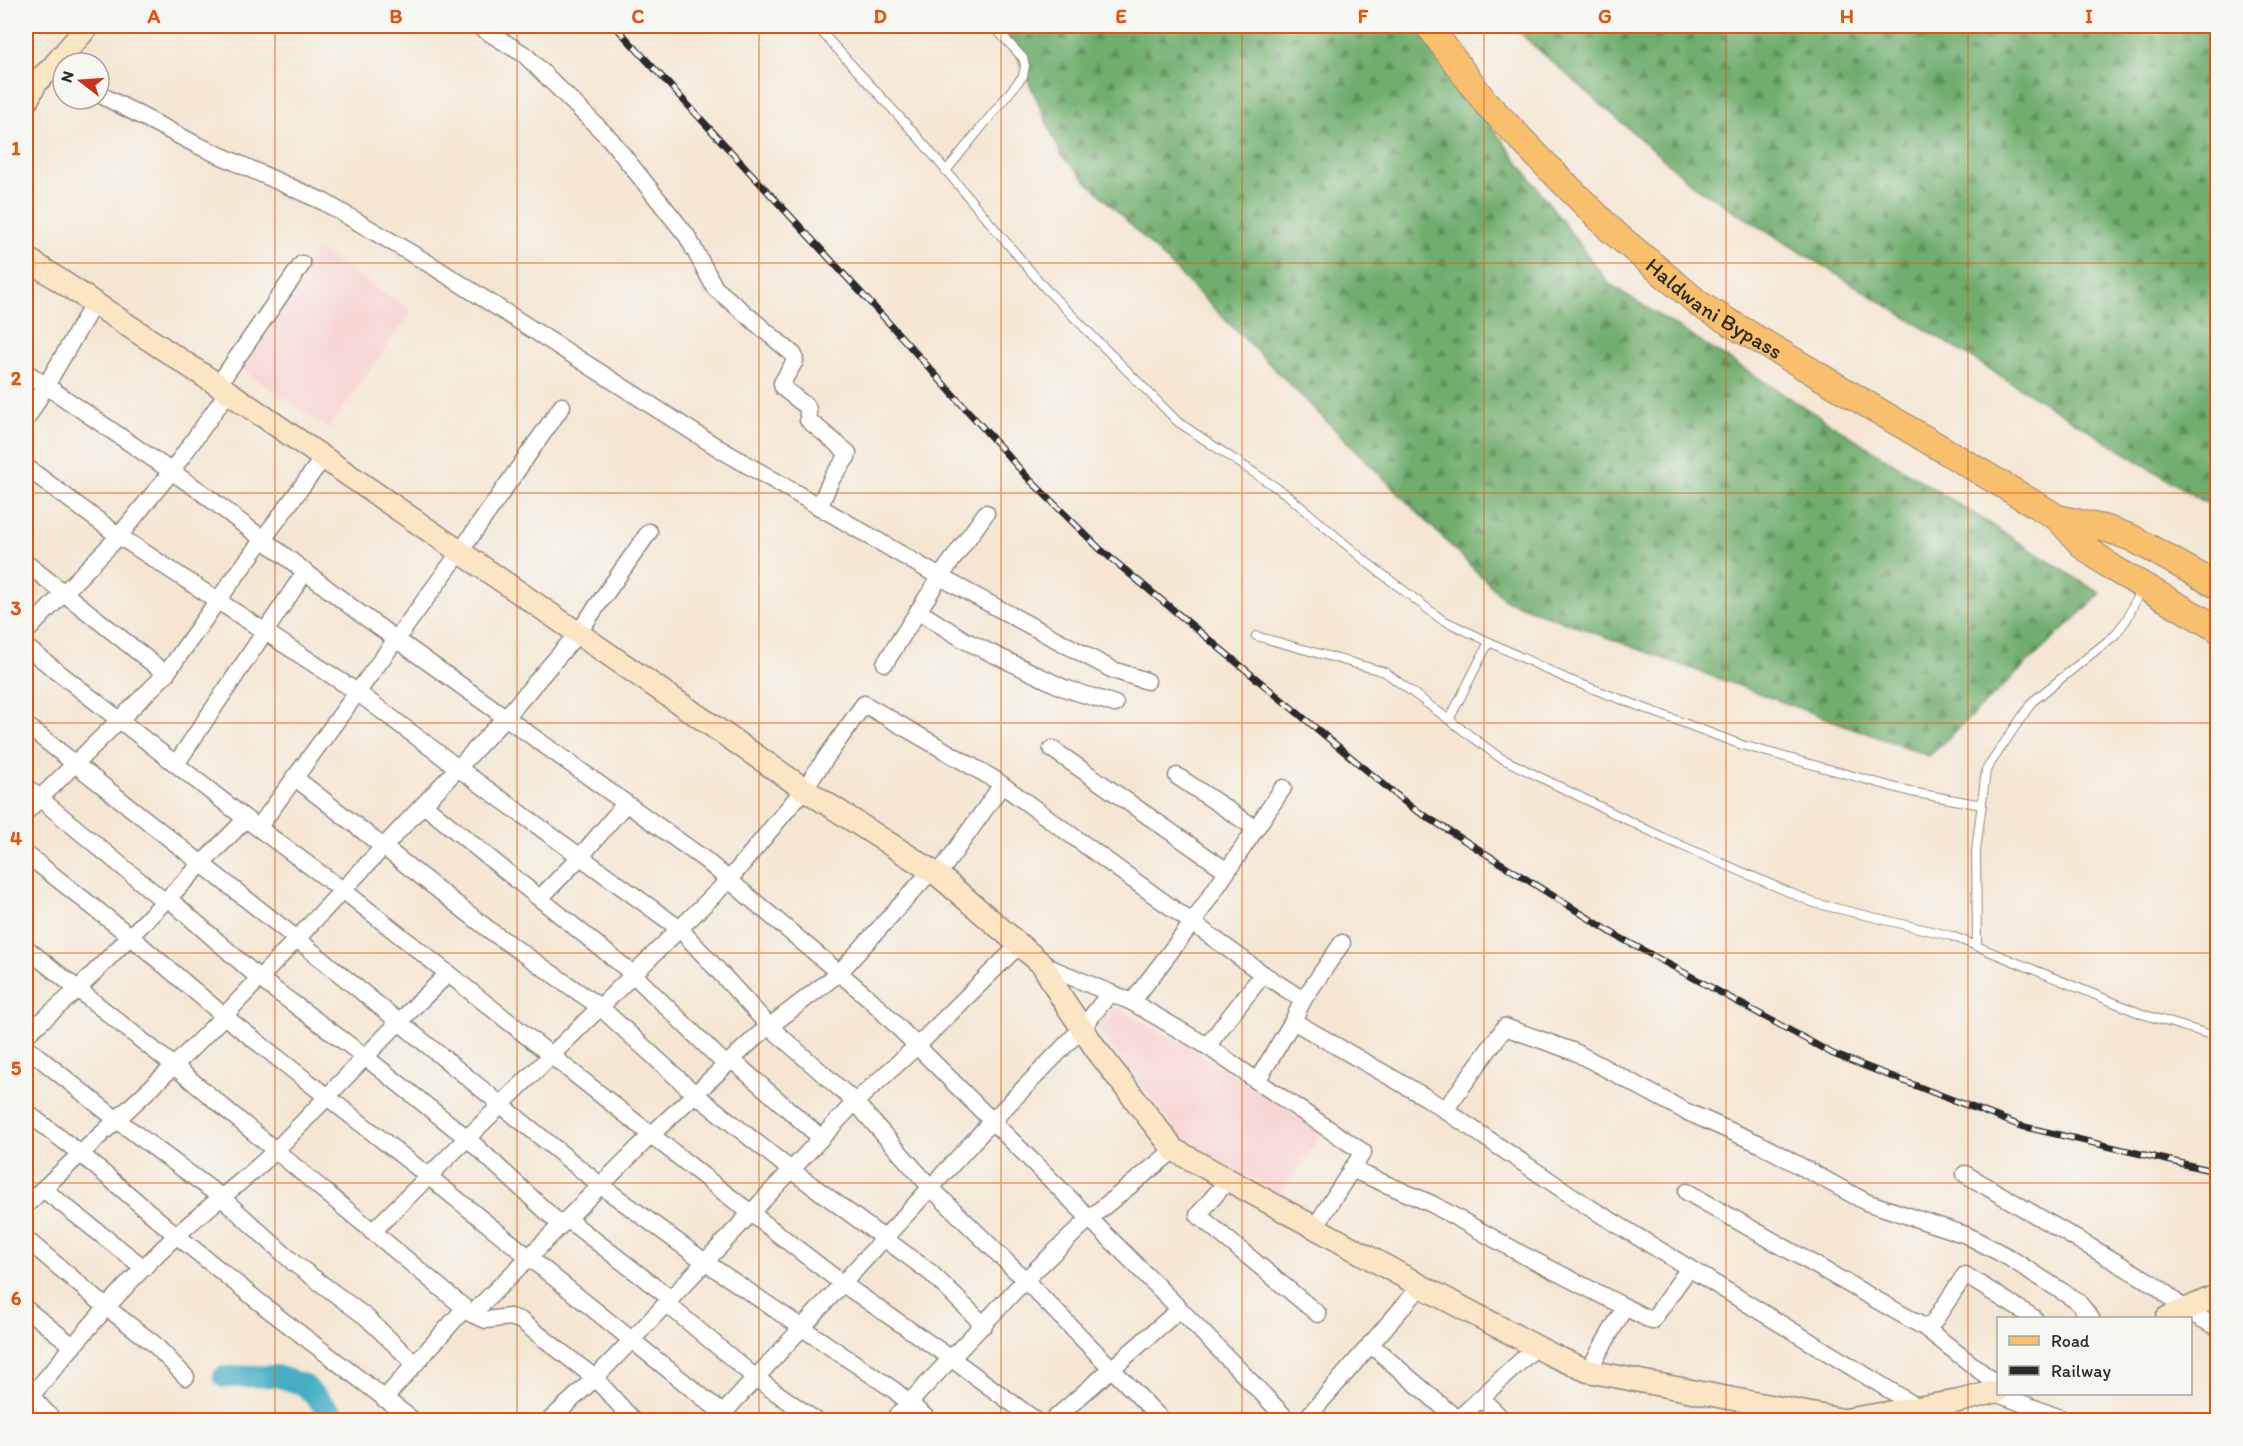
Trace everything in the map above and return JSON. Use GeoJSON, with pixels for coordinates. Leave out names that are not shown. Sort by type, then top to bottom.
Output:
{"type":"FeatureCollection","features":[{"type":"Feature","properties":{"kind":"main road","name":"Haldwani Bypass"},"geometry":{"type":"LineString","coordinates":[[1429,26],[1485,102],[1542,161],[1612,231],[1702,306],[2058,518],[2084,546],[2114,569],[2217,629]]}},
{"type":"Feature","properties":{"kind":"main road","name":"Haldwani Bypass"},"geometry":{"type":"LineString","coordinates":[[2058,518],[2107,529],[2132,538],[2217,586]]}},
{"type":"Feature","properties":{"kind":"street"},"geometry":{"type":"LineString","coordinates":[[26,102],[44,75],[88,26]]}},
{"type":"Feature","properties":{"kind":"street"},"geometry":{"type":"LineString","coordinates":[[478,26],[525,55],[610,139],[687,236],[715,288],[794,355],[795,362],[782,383],[783,388],[806,405],[808,420],[848,453],[830,482],[819,507]]}},
{"type":"Feature","properties":{"kind":"street"},"geometry":{"type":"LineString","coordinates":[[111,100],[197,145],[324,202],[431,265],[720,449],[819,507],[940,577],[1113,670],[1147,681]]}},
{"type":"Feature","properties":{"kind":"street"},"geometry":{"type":"LineString","coordinates":[[26,258],[223,389],[804,789],[935,873],[1043,965],[1096,1049],[1174,1150],[1420,1286],[1536,1347],[1588,1371],[1813,1418],[1844,1420],[1912,1413],[1997,1389]]}},
{"type":"Feature","properties":{"kind":"street"},"geometry":{"type":"LineString","coordinates":[[26,632],[119,536],[171,472],[302,264]]}},
{"type":"Feature","properties":{"kind":"street"},"geometry":{"type":"LineString","coordinates":[[26,420],[94,303]]}},
{"type":"Feature","properties":{"kind":"street"},"geometry":{"type":"LineString","coordinates":[[26,372],[171,472],[396,640],[704,859],[870,999],[1090,1218],[1288,1420]]}},
{"type":"Feature","properties":{"kind":"street"},"geometry":{"type":"LineString","coordinates":[[26,1035],[78,989],[201,864],[252,823],[294,777],[460,552],[562,406]]}},
{"type":"Feature","properties":{"kind":"street"},"geometry":{"type":"LineString","coordinates":[[26,812],[166,674],[323,458]]}},
{"type":"Feature","properties":{"kind":"street"},"geometry":{"type":"LineString","coordinates":[[26,467],[119,536],[357,692],[680,929],[770,1027],[855,1102],[931,1188],[1162,1420]]}},
{"type":"Feature","properties":{"kind":"street"},"geometry":{"type":"LineString","coordinates":[[885,663],[940,577],[986,513]]}},
{"type":"Feature","properties":{"kind":"street"},"geometry":{"type":"LineString","coordinates":[[26,1205],[224,1017],[506,717],[578,633],[649,532]]}},
{"type":"Feature","properties":{"kind":"street"},"geometry":{"type":"LineString","coordinates":[[26,562],[166,674]]}},
{"type":"Feature","properties":{"kind":"street"},"geometry":{"type":"LineString","coordinates":[[176,764],[305,572]]}},
{"type":"Feature","properties":{"kind":"street"},"geometry":{"type":"LineString","coordinates":[[918,611],[966,641],[1064,688],[1114,704]]}},
{"type":"Feature","properties":{"kind":"street"},"geometry":{"type":"LineString","coordinates":[[26,647],[252,823],[344,891],[843,1284],[952,1359],[1035,1420]]}},
{"type":"Feature","properties":{"kind":"street"},"geometry":{"type":"LineString","coordinates":[[372,1232],[729,880],[804,789],[864,704],[1002,785],[1263,974],[1303,1000]]}},
{"type":"Feature","properties":{"kind":"street"},"geometry":{"type":"LineString","coordinates":[[26,725],[298,939],[600,1185],[705,1262],[894,1390],[929,1420]]}},
{"type":"Feature","properties":{"kind":"street"},"geometry":{"type":"LineString","coordinates":[[1052,749],[1227,871]]}},
{"type":"Feature","properties":{"kind":"street"},"geometry":{"type":"LineString","coordinates":[[1178,776],[1255,828]]}},
{"type":"Feature","properties":{"kind":"street"},"geometry":{"type":"LineString","coordinates":[[294,777],[492,932],[600,1007],[695,1094],[791,1170],[931,1273],[984,1325]]}},
{"type":"Feature","properties":{"kind":"street"},"geometry":{"type":"LineString","coordinates":[[384,1399],[415,1364],[529,1257],[651,1135],[770,1027],[839,973],[935,873],[1002,785]]}},
{"type":"Feature","properties":{"kind":"street"},"geometry":{"type":"LineString","coordinates":[[26,787],[260,979],[364,1056],[467,1138],[564,1222],[669,1301],[757,1379],[815,1420]]}},
{"type":"Feature","properties":{"kind":"street"},"geometry":{"type":"LineString","coordinates":[[1132,1002],[1193,922],[1283,788]]}},
{"type":"Feature","properties":{"kind":"street"},"geometry":{"type":"LineString","coordinates":[[540,898],[581,856],[626,803]]}},
{"type":"Feature","properties":{"kind":"street"},"geometry":{"type":"LineString","coordinates":[[424,805],[633,974],[729,1063],[821,1138]]}},
{"type":"Feature","properties":{"kind":"street"},"geometry":{"type":"LineString","coordinates":[[26,854],[130,936],[224,1017],[529,1257],[724,1418],[992,1121],[1083,1027],[1110,993]]}},
{"type":"Feature","properties":{"kind":"street"},"geometry":{"type":"LineString","coordinates":[[1257,1082],[1303,1000],[1342,943]]}},
{"type":"Feature","properties":{"kind":"street"},"geometry":{"type":"LineString","coordinates":[[550,1420],[631,1341],[855,1102],[917,1046],[1020,944]]}},
{"type":"Feature","properties":{"kind":"street"},"geometry":{"type":"LineString","coordinates":[[26,948],[174,1066],[469,1311],[486,1320],[510,1317],[520,1320],[595,1378],[633,1420]]}},
{"type":"Feature","properties":{"kind":"street"},"geometry":{"type":"LineString","coordinates":[[1043,965],[1132,1002],[1207,1046],[1363,1152],[1315,1227]]}},
{"type":"Feature","properties":{"kind":"street"},"geometry":{"type":"LineString","coordinates":[[36,1404],[73,1346],[106,1307],[176,1235],[274,1151],[364,1056],[448,974]]}},
{"type":"Feature","properties":{"kind":"street"},"geometry":{"type":"LineString","coordinates":[[1207,1046],[1263,974]]}},
{"type":"Feature","properties":{"kind":"street"},"geometry":{"type":"LineString","coordinates":[[1293,1021],[1445,1110],[1587,1206],[1689,1268],[1912,1413]]}},
{"type":"Feature","properties":{"kind":"street"},"geometry":{"type":"LineString","coordinates":[[1445,1110],[1505,1027],[1575,1052],[1685,1111],[1760,1144],[1866,1202],[1966,1235],[2008,1257],[2063,1292],[2078,1302],[2090,1317]]}},
{"type":"Feature","properties":{"kind":"street"},"geometry":{"type":"LineString","coordinates":[[26,1047],[117,1120],[221,1197],[295,1264],[366,1317],[415,1364]]}},
{"type":"Feature","properties":{"kind":"street"},"geometry":{"type":"LineString","coordinates":[[26,1112],[81,1154],[176,1235],[412,1420]]}},
{"type":"Feature","properties":{"kind":"street"},"geometry":{"type":"LineString","coordinates":[[893,1420],[1025,1281],[1090,1218],[1174,1150]]}},
{"type":"Feature","properties":{"kind":"street"},"geometry":{"type":"LineString","coordinates":[[1351,1169],[1432,1204],[1525,1257],[1652,1321],[1689,1268]]}},
{"type":"Feature","properties":{"kind":"street"},"geometry":{"type":"LineString","coordinates":[[1965,1174],[2157,1286],[2175,1314],[2217,1295]]}},
{"type":"Feature","properties":{"kind":"street"},"geometry":{"type":"LineString","coordinates":[[1228,1180],[1198,1215],[1318,1314]]}},
{"type":"Feature","properties":{"kind":"street"},"geometry":{"type":"LineString","coordinates":[[43,1189],[144,1268]]}},
{"type":"Feature","properties":{"kind":"street"},"geometry":{"type":"LineString","coordinates":[[1687,1192],[1928,1330],[1997,1389]]}},
{"type":"Feature","properties":{"kind":"street"},"geometry":{"type":"LineString","coordinates":[[26,1239],[106,1307],[153,1343],[186,1377]]}},
{"type":"Feature","properties":{"kind":"street"},"geometry":{"type":"LineString","coordinates":[[1928,1330],[1965,1275],[2032,1317]]}},
{"type":"Feature","properties":{"kind":"street"},"geometry":{"type":"LineString","coordinates":[[1305,1420],[1420,1286]]}},
{"type":"Feature","properties":{"kind":"street"},"geometry":{"type":"LineString","coordinates":[[1588,1371],[1625,1306]]}},
{"type":"Feature","properties":{"kind":"street"},"geometry":{"type":"LineString","coordinates":[[26,1309],[73,1346]]}},
{"type":"Feature","properties":{"kind":"street"},"geometry":{"type":"LineString","coordinates":[[1053,1420],[1113,1370],[1179,1309]]}},
{"type":"Feature","properties":{"kind":"street"},"geometry":{"type":"LineString","coordinates":[[2192,1320],[2217,1328]]}},
{"type":"Feature","properties":{"kind":"street"},"geometry":{"type":"LineString","coordinates":[[1370,1344],[1458,1420],[1536,1347]]}},
{"type":"Feature","properties":{"kind":"street"},"geometry":{"type":"LineString","coordinates":[[2010,1395],[2065,1420]]}},
{"type":"Feature","properties":{"kind":"street"},"geometry":{"type":"LineString","coordinates":[[1481,1398],[1503,1420]]}},
{"type":"Feature","properties":{"kind":"lane"},"geometry":{"type":"LineString","coordinates":[[829,26],[819,29],[917,136],[1044,287],[1178,422],[1286,494],[1369,564],[1441,619],[1567,679],[1742,745],[1911,792],[1982,805]]}},
{"type":"Feature","properties":{"kind":"lane"},"geometry":{"type":"LineString","coordinates":[[946,171],[1023,76],[1025,66],[1023,58],[993,26]]}},
{"type":"Feature","properties":{"kind":"lane"},"geometry":{"type":"LineString","coordinates":[[1977,946],[1977,850],[1986,770],[2032,702],[2115,636],[2127,619],[2142,585]]}},
{"type":"Feature","properties":{"kind":"lane"},"geometry":{"type":"LineString","coordinates":[[1256,636],[1384,672],[1499,757],[1664,838],[1814,903],[1952,936],[2142,1014],[2217,1037]]}},
{"type":"Feature","properties":{"kind":"lane"},"geometry":{"type":"LineString","coordinates":[[1449,720],[1489,642]]}},
{"type":"Feature","properties":{"kind":"shaded area"},"geometry":{"type":"Polygon","coordinates":[[[316,249],[412,311],[328,429],[238,366],[316,249]]]}},
{"type":"Feature","properties":{"kind":"shaded area"},"geometry":{"type":"Polygon","coordinates":[[[1114,1007],[1185,1045],[1323,1131],[1280,1196],[1183,1140],[1097,1028],[1114,1007]]]}},
{"type":"Feature","properties":{"kind":"green space"},"geometry":{"type":"Polygon","coordinates":[[[1004,26],[1417,26],[1609,284],[2101,594],[1929,756],[1505,600],[1062,156],[1004,26]]]}},
{"type":"Feature","properties":{"kind":"green space"},"geometry":{"type":"Polygon","coordinates":[[[1514,26],[2217,26],[2217,510],[1694,186],[1514,26]]]}},
{"type":"Feature","properties":{"kind":"waterway"},"geometry":{"type":"LineString","coordinates":[[224,1377],[276,1376],[304,1385],[338,1420]]}},
{"type":"Feature","properties":{"kind":"railway"},"geometry":{"type":"LineString","coordinates":[[615,26],[888,322],[1028,478],[1101,550],[1411,807],[1617,936],[1833,1054],[2021,1126],[2218,1172]]}}]}
